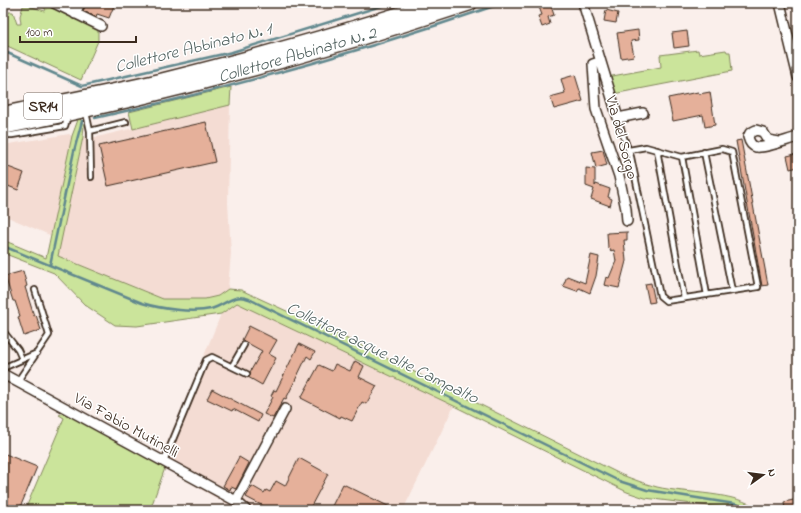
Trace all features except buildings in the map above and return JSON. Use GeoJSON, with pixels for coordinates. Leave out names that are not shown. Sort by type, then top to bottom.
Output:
{"type":"FeatureCollection","features":[{"type":"Feature","properties":{"kind":"main road","name":"SR14"},"geometry":{"type":"LineString","coordinates":[[3,114],[92,96],[243,60],[323,38],[434,3]]}},
{"type":"Feature","properties":{"kind":"main road","name":"SR14"},"geometry":{"type":"LineString","coordinates":[[3,127],[86,110],[254,69],[326,49],[470,3]]}},
{"type":"Feature","properties":{"kind":"street"},"geometry":{"type":"LineString","coordinates":[[54,3],[101,26]]}},
{"type":"Feature","properties":{"kind":"street"},"geometry":{"type":"LineString","coordinates":[[75,14],[80,3]]}},
{"type":"Feature","properties":{"kind":"street","name":"Via del Sorgo"},"geometry":{"type":"LineString","coordinates":[[576,3],[591,53],[598,63]]}},
{"type":"Feature","properties":{"kind":"street","name":"Via del Sorgo"},"geometry":{"type":"LineString","coordinates":[[582,3],[598,63],[618,118],[643,113]]}},
{"type":"Feature","properties":{"kind":"street"},"geometry":{"type":"LineString","coordinates":[[780,3],[798,77]]}},
{"type":"Feature","properties":{"kind":"street","name":"Via del Sorgo"},"geometry":{"type":"LineString","coordinates":[[598,63],[593,64],[596,109],[619,176],[627,221]]}},
{"type":"Feature","properties":{"kind":"street"},"geometry":{"type":"LineString","coordinates":[[779,142],[798,137]]}},
{"type":"Feature","properties":{"kind":"street","name":"Via Fabio Mutinelli"},"geometry":{"type":"LineString","coordinates":[[3,374],[236,501],[246,510]]}},
{"type":"Feature","properties":{"kind":"street"},"geometry":{"type":"LineString","coordinates":[[236,501],[285,409]]}},
{"type":"Feature","properties":{"kind":"lane"},"geometry":{"type":"LineString","coordinates":[[86,110],[90,131],[91,177]]}},
{"type":"Feature","properties":{"kind":"lane"},"geometry":{"type":"LineString","coordinates":[[3,135],[12,135],[65,126],[68,114]]}},
{"type":"Feature","properties":{"kind":"lane"},"geometry":{"type":"LineString","coordinates":[[618,118],[621,131],[631,157],[660,296],[666,301],[758,287],[732,152],[722,149],[682,157],[646,148],[629,150]]}},
{"type":"Feature","properties":{"kind":"lane"},"geometry":{"type":"LineString","coordinates":[[90,131],[126,122]]}},
{"type":"Feature","properties":{"kind":"lane"},"geometry":{"type":"LineString","coordinates":[[657,150],[684,298]]}},
{"type":"Feature","properties":{"kind":"lane"},"geometry":{"type":"LineString","coordinates":[[704,152],[732,291]]}},
{"type":"Feature","properties":{"kind":"lane"},"geometry":{"type":"LineString","coordinates":[[682,157],[707,295]]}},
{"type":"Feature","properties":{"kind":"lane"},"geometry":{"type":"LineString","coordinates":[[17,382],[49,335],[35,290]]}},
{"type":"Feature","properties":{"kind":"lane"},"geometry":{"type":"LineString","coordinates":[[3,331],[18,350],[22,359]]}},
{"type":"Feature","properties":{"kind":"lane"},"geometry":{"type":"LineString","coordinates":[[232,366],[244,345]]}},
{"type":"Feature","properties":{"kind":"lane"},"geometry":{"type":"LineString","coordinates":[[3,368],[36,353]]}},
{"type":"Feature","properties":{"kind":"lane"},"geometry":{"type":"LineString","coordinates":[[164,461],[204,362],[208,358],[212,357],[247,374]]}},
{"type":"Feature","properties":{"kind":"shaded area"},"geometry":{"type":"Polygon","coordinates":[[[230,105],[228,203],[231,253],[228,289],[218,296],[205,299],[163,299],[57,256],[83,137],[97,137],[230,105]]]}},
{"type":"Feature","properties":{"kind":"shaded area"},"geometry":{"type":"Polygon","coordinates":[[[69,134],[72,136],[52,236],[3,215],[3,145],[69,134]]]}},
{"type":"Feature","properties":{"kind":"shaded area"},"geometry":{"type":"Polygon","coordinates":[[[237,303],[454,406],[403,510],[237,510],[165,468],[170,457],[164,454],[221,314],[237,303]]]}},
{"type":"Feature","properties":{"kind":"green space"},"geometry":{"type":"Polygon","coordinates":[[[34,3],[46,3],[98,29],[98,41],[81,80],[3,44],[3,21],[9,12],[13,12],[17,24],[21,24],[20,16],[23,6],[29,6],[45,11],[46,9],[34,3]]]}},
{"type":"Feature","properties":{"kind":"green space"},"geometry":{"type":"Polygon","coordinates":[[[698,50],[699,54],[726,50],[727,52],[730,52],[732,71],[613,94],[607,77],[661,67],[660,55],[698,50]]]}},
{"type":"Feature","properties":{"kind":"green space"},"geometry":{"type":"Polygon","coordinates":[[[231,87],[230,105],[133,129],[129,112],[231,87]]]}},
{"type":"Feature","properties":{"kind":"green space"},"geometry":{"type":"Polygon","coordinates":[[[79,117],[84,125],[83,137],[58,256],[163,299],[205,299],[218,296],[228,289],[241,290],[354,342],[622,475],[657,487],[737,499],[759,510],[741,510],[645,498],[627,492],[454,406],[237,303],[221,314],[137,326],[115,325],[85,305],[54,273],[3,253],[3,240],[46,258],[72,136],[79,117]]]}},
{"type":"Feature","properties":{"kind":"green space"},"geometry":{"type":"Polygon","coordinates":[[[65,412],[165,468],[150,510],[25,510],[64,418],[59,415],[65,412]]]}},
{"type":"Feature","properties":{"kind":"waterway","name":"Collettore Abbinato N. 1"},"geometry":{"type":"LineString","coordinates":[[3,51],[82,86],[232,52],[391,3]]}},
{"type":"Feature","properties":{"kind":"waterway","name":"Collettore Abbinato N. 2"},"geometry":{"type":"LineString","coordinates":[[95,118],[250,81],[352,52],[503,3]]}},
{"type":"Feature","properties":{"kind":"waterway","name":"Collettore Abbinato N. 2"},"geometry":{"type":"LineString","coordinates":[[50,265],[74,151],[82,121]]}},
{"type":"Feature","properties":{"kind":"waterway","name":"Collettore acque alte Campalto"},"geometry":{"type":"LineString","coordinates":[[3,246],[142,303],[158,307],[195,311],[211,309],[238,297],[249,299],[619,481],[647,490],[735,504],[751,510]]}}]}
